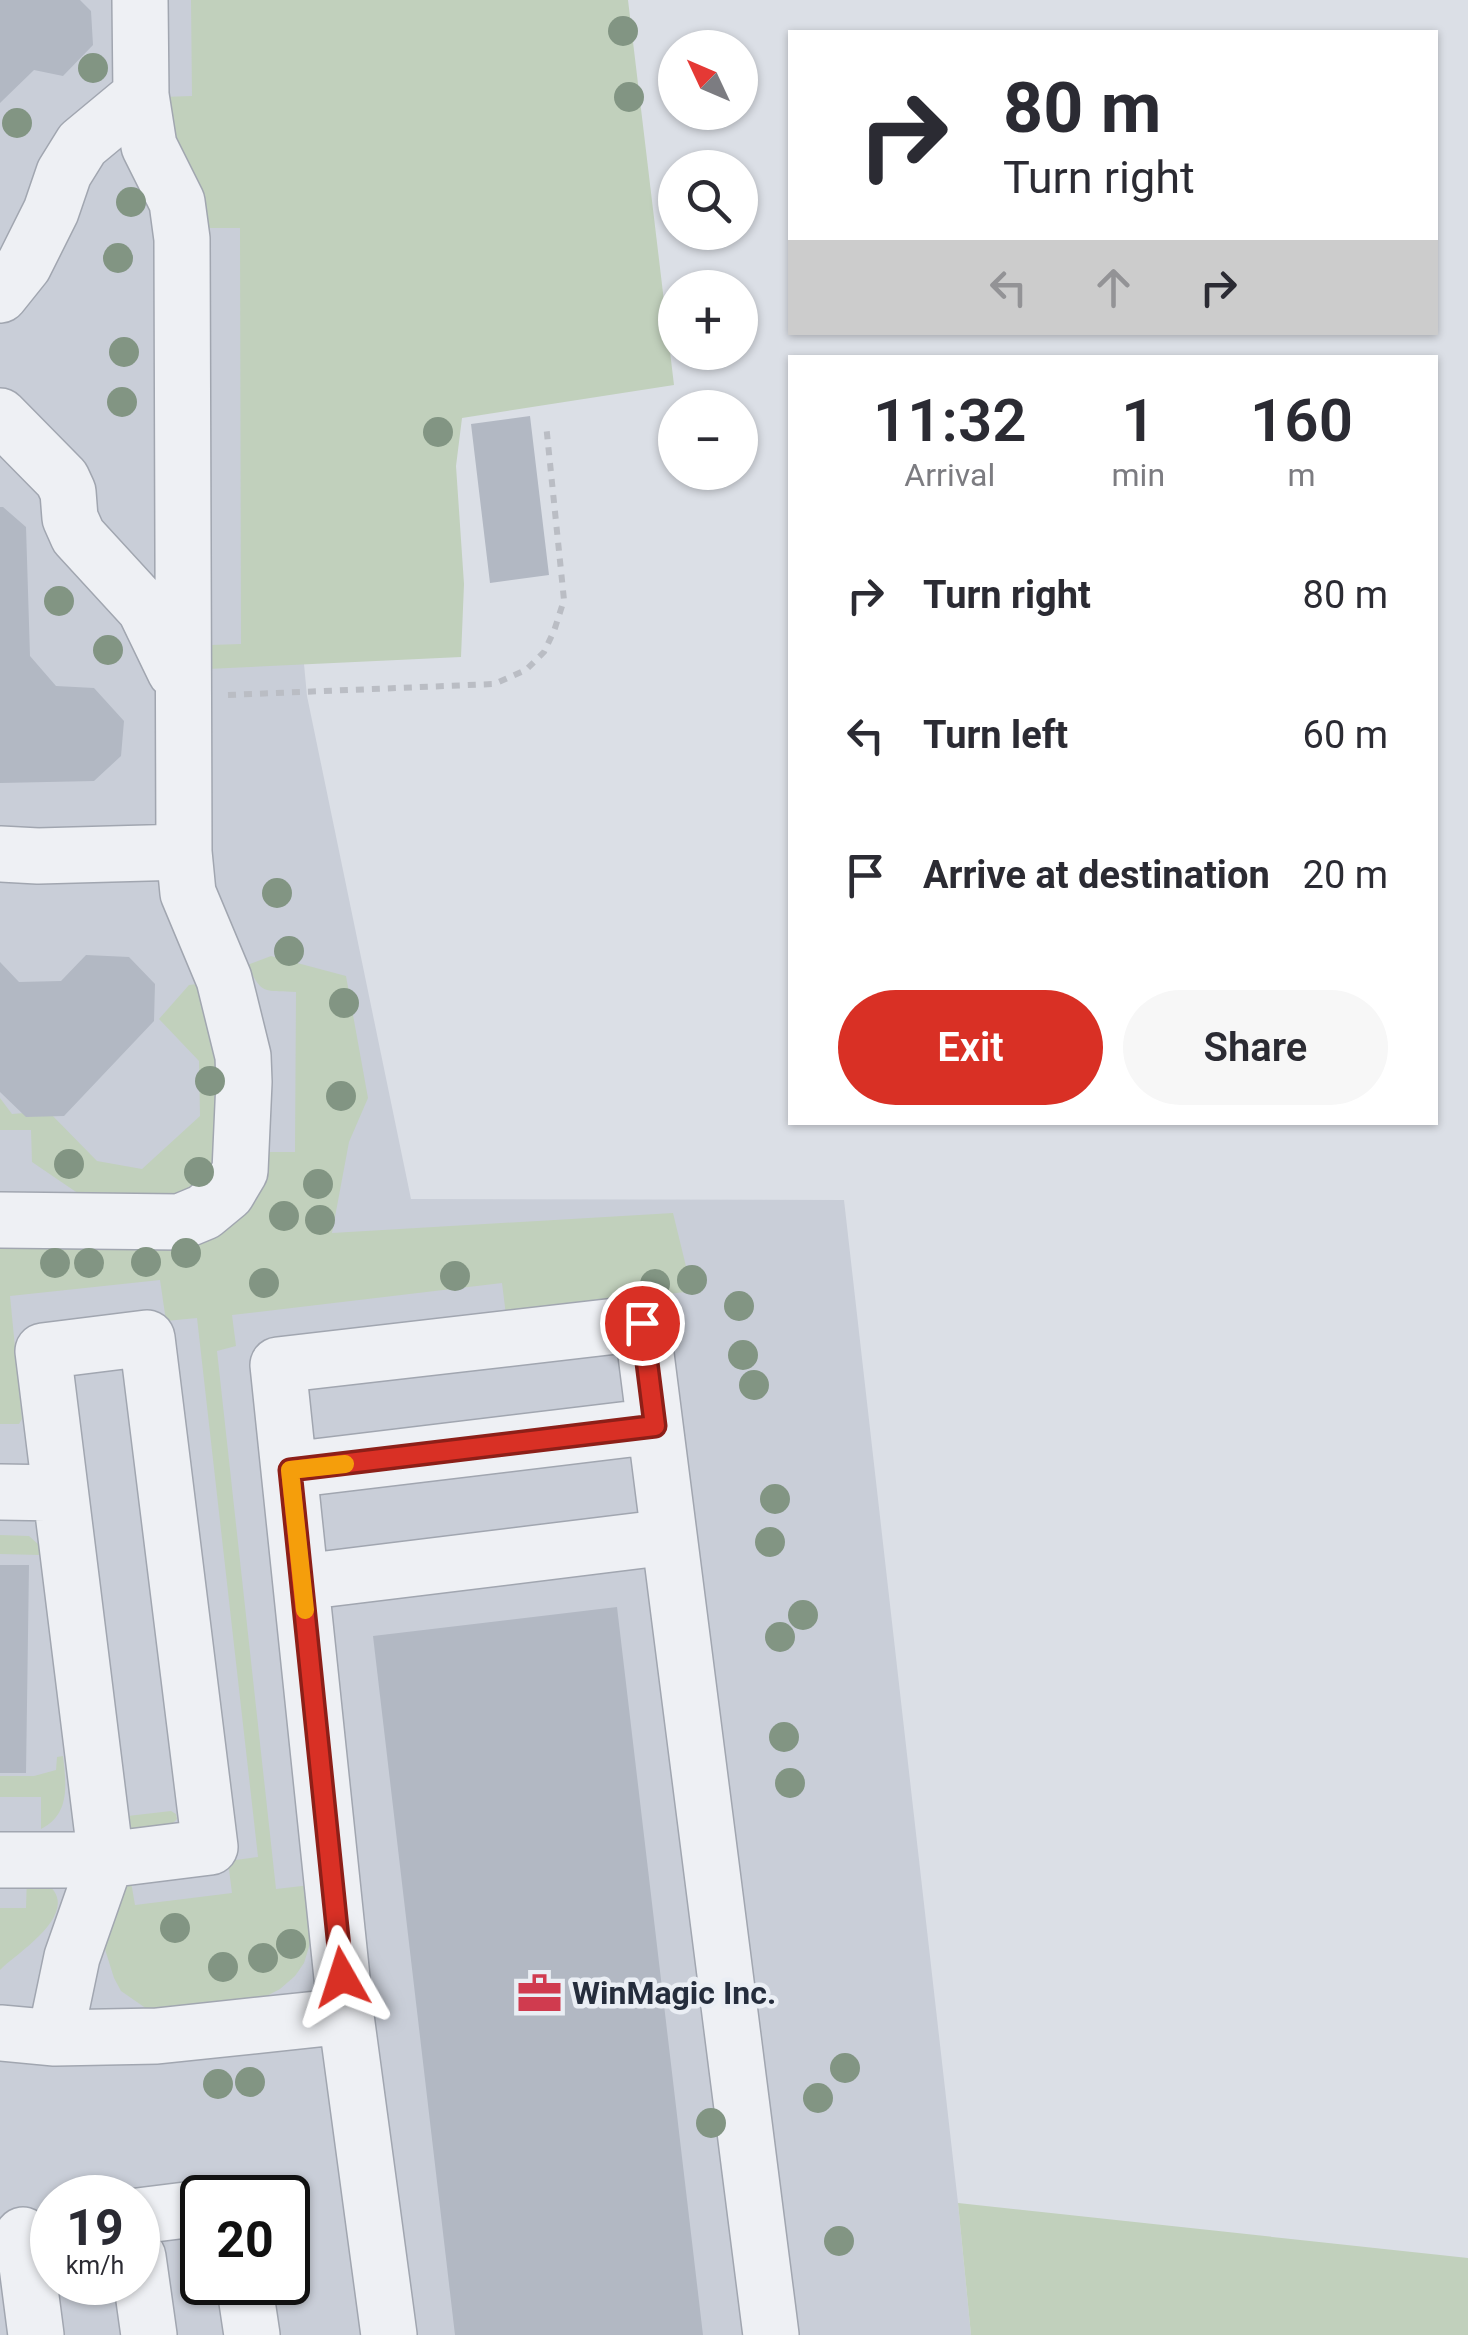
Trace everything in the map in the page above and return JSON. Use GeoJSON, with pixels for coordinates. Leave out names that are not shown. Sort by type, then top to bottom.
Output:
{"type":"FeatureCollection","features":[{"type":"Feature","properties":{"kind":"street"},"geometry":{"type":"LineString","coordinates":[[0,1220],[180,1222],[204,1212],[228,1193],[240,1171],[243,1056],[224,979],[188,892],[184,852],[182,239],[177,202],[149,146],[141,95],[140,0]]}},
{"type":"Feature","properties":{"kind":"street"},"geometry":{"type":"LineString","coordinates":[[0,294],[24,265],[52,211],[64,173],[82,144],[141,95]]}},
{"type":"Feature","properties":{"kind":"street"},"geometry":{"type":"LineString","coordinates":[[0,416],[62,479],[78,536],[146,610],[182,690]]}},
{"type":"Feature","properties":{"kind":"street"},"geometry":{"type":"LineString","coordinates":[[0,854],[184,852]]}},
{"type":"Feature","properties":{"kind":"street"},"geometry":{"type":"LineString","coordinates":[[389,2335],[346,2016],[278,1365],[642,1323],[772,2335]]}},
{"type":"Feature","properties":{"kind":"street"},"geometry":{"type":"LineString","coordinates":[[0,1860],[106,1860],[210,1847],[147,1338],[43,1351],[106,1860],[72,1957],[55,2038]]}},
{"type":"Feature","properties":{"kind":"street"},"geometry":{"type":"LineString","coordinates":[[290,1470],[655,1426]]}},
{"type":"Feature","properties":{"kind":"street"},"geometry":{"type":"LineString","coordinates":[[0,1492],[60,1493]]}},
{"type":"Feature","properties":{"kind":"street"},"geometry":{"type":"LineString","coordinates":[[302,1582],[668,1537]]}},
{"type":"Feature","properties":{"kind":"street"},"geometry":{"type":"LineString","coordinates":[[0,2033],[55,2038],[158,2036],[346,2016]]}},
{"type":"Feature","properties":{"kind":"street"},"geometry":{"type":"LineString","coordinates":[[25,2235],[36,2335]]}},
{"type":"Feature","properties":{"kind":"street"},"geometry":{"type":"LineString","coordinates":[[145,2305],[150,2335]]}},
{"type":"Feature","properties":{"kind":"street"},"geometry":{"type":"LineString","coordinates":[[247,2305],[252,2335]]}},
{"type":"Feature","properties":{"kind":"path"},"geometry":{"type":"LineString","coordinates":[[182,690],[494,684],[526,670],[544,652],[564,600],[546,424]]}},
{"type":"Feature","properties":{"kind":"shaded area"},"geometry":{"type":"Polygon","coordinates":[[[0,0],[242,0],[307,696],[411,1199],[844,1200],[971,2335],[0,2335],[0,0]]]}},
{"type":"Feature","properties":{"kind":"green space"},"geometry":{"type":"Polygon","coordinates":[[[191,0],[628,0],[660,270],[658,370],[672,370],[674,385],[462,418],[456,466],[464,584],[461,657],[207,669],[210,645],[241,644],[240,228],[208,228],[170,134],[162,97],[192,96],[191,0]]]}},
{"type":"Feature","properties":{"kind":"green space"},"geometry":{"type":"Polygon","coordinates":[[[271,956],[346,976],[368,1098],[349,1142],[332,1233],[673,1213],[692,1291],[506,1315],[502,1283],[232,1315],[236,1346],[217,1351],[276,1889],[311,1885],[315,1927],[304,1963],[295,1976],[259,2000],[236,2007],[147,2009],[121,1991],[103,1943],[130,1876],[135,1905],[232,1893],[228,1861],[258,1857],[197,1318],[166,1321],[160,1280],[10,1296],[22,1419],[19,1424],[0,1424],[0,1242],[194,1242],[266,1152],[295,1152],[296,992],[261,987],[247,965],[271,956]]]}},
{"type":"Feature","properties":{"kind":"green space"},"geometry":{"type":"Polygon","coordinates":[[[197,984],[218,1069],[214,1173],[186,1197],[82,1196],[32,1162],[31,1130],[0,1130],[0,1098],[12,1114],[48,1111],[97,1161],[142,1169],[200,1116],[199,1061],[159,1019],[189,985],[197,984]]]}},
{"type":"Feature","properties":{"kind":"green space"},"geometry":{"type":"Polygon","coordinates":[[[0,1535],[29,1536],[39,1545],[40,1555],[0,1554],[0,1535]]]}},
{"type":"Feature","properties":{"kind":"green space"},"geometry":{"type":"Polygon","coordinates":[[[63,1756],[62,1806],[51,1823],[41,1829],[41,1797],[0,1797],[0,1776],[34,1776],[56,1770],[57,1757],[63,1756]]]}},
{"type":"Feature","properties":{"kind":"green space"},"geometry":{"type":"Polygon","coordinates":[[[171,1811],[177,1819],[172,1824],[121,1831],[119,1817],[171,1811]]]}},
{"type":"Feature","properties":{"kind":"green space"},"geometry":{"type":"Polygon","coordinates":[[[27,1876],[54,1891],[56,1913],[40,1935],[0,1970],[0,1908],[26,1908],[27,1876]]]}},
{"type":"Feature","properties":{"kind":"green space"},"geometry":{"type":"Polygon","coordinates":[[[958,2203],[1468,2258],[1468,2335],[971,2335],[958,2203]]]}},
{"type":"Feature","properties":{"kind":"building"},"geometry":{"type":"Polygon","coordinates":[[[0,0],[80,0],[91,11],[93,45],[63,76],[34,70],[0,103],[0,0]]]}},
{"type":"Feature","properties":{"kind":"building"},"geometry":{"type":"Polygon","coordinates":[[[530,416],[549,575],[490,583],[471,424],[530,416]]]}},
{"type":"Feature","properties":{"kind":"building"},"geometry":{"type":"Polygon","coordinates":[[[0,507],[26,527],[30,656],[56,686],[94,688],[124,721],[121,756],[94,781],[0,783],[0,507]]]}},
{"type":"Feature","properties":{"kind":"building"},"geometry":{"type":"Polygon","coordinates":[[[86,955],[129,957],[155,984],[154,1021],[64,1116],[26,1117],[0,1092],[0,962],[19,982],[61,981],[86,955]]]}},
{"type":"Feature","properties":{"kind":"building"},"geometry":{"type":"Polygon","coordinates":[[[0,1565],[29,1565],[26,1773],[0,1773],[0,1565]]]}},
{"type":"Feature","properties":{"kind":"building"},"geometry":{"type":"Polygon","coordinates":[[[617,1607],[703,2335],[455,2335],[373,1636],[617,1607]]]}},
{"type":"Feature","properties":{"kind":"slow traffic"},"geometry":{"type":"LineString","coordinates":[[305,1610],[290,1470],[345,1464]]}},
{"type":"Feature","properties":{"kind":"place","name":"WinMagic Inc."},"geometry":{"type":"Point","coordinates":[539,1993]}},
{"type":"Feature","properties":{"kind":"route"},"geometry":{"type":"LineString","coordinates":[[342,1977],[290,1470],[655,1426],[642,1323]]}}]}
